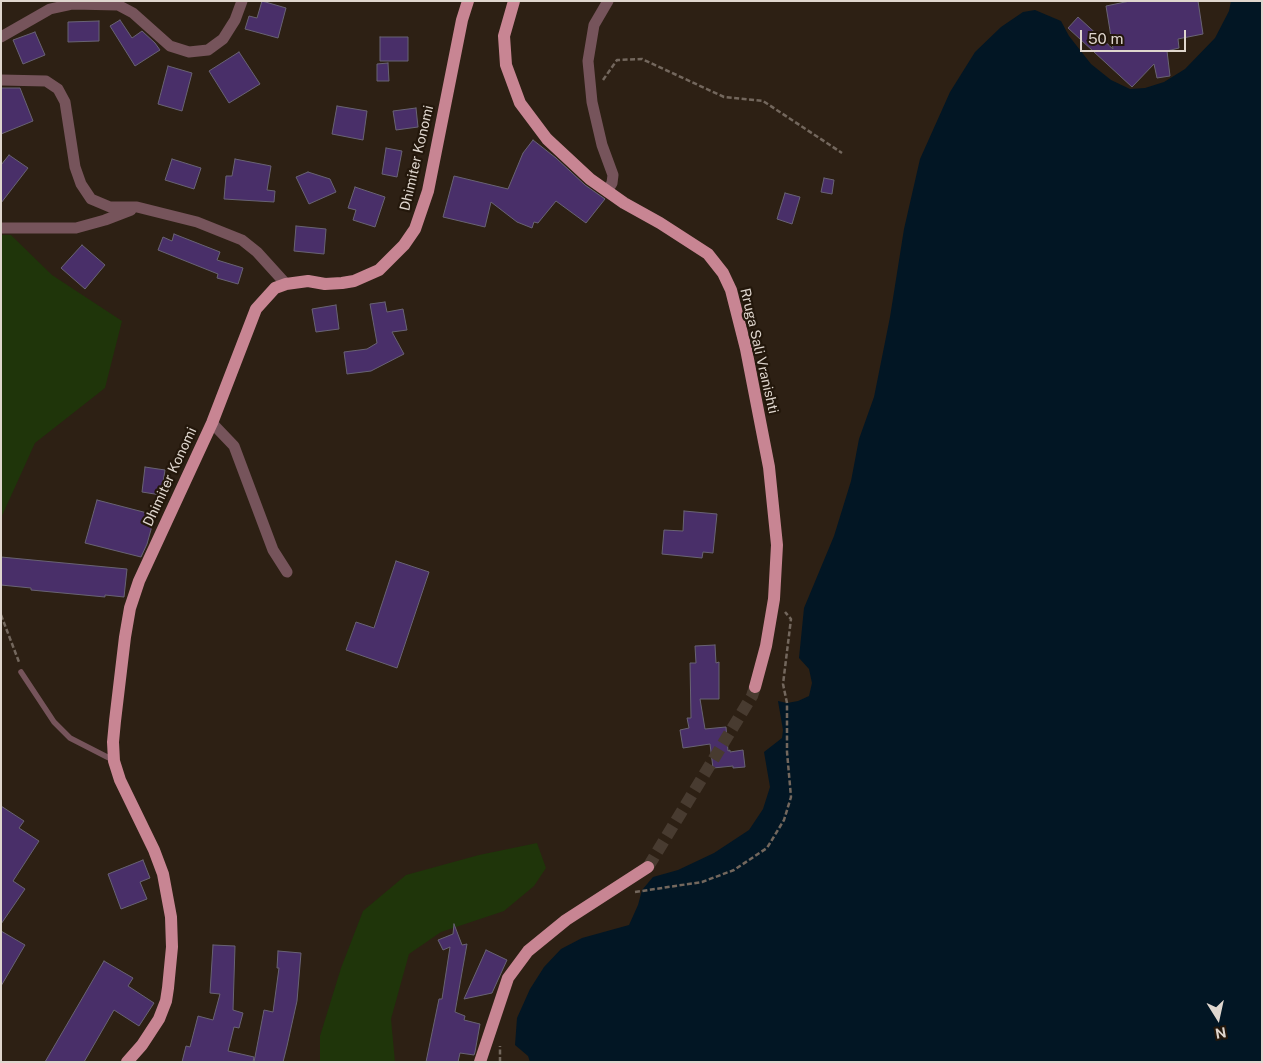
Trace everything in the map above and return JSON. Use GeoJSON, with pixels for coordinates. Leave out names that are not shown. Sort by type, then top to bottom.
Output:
{"type":"FeatureCollection","features":[{"type":"Feature","properties":{"kind":"main road","name":"Dhimiter Konomi"},"geometry":{"type":"LineString","coordinates":[[127,1062],[142,1046],[159,1019],[166,1001],[171,970],[171,917],[163,874],[154,850],[120,780],[114,761],[114,728],[130,608],[139,581],[212,423],[256,309],[275,288],[286,284],[308,281],[325,284],[342,283],[354,281],[379,270],[392,259],[415,229],[428,191],[462,20],[468,1]]}},
{"type":"Feature","properties":{"kind":"main road","name":"Rruga Sali Vranishti"},"geometry":{"type":"LineString","coordinates":[[514,1],[504,36],[506,65],[520,103],[547,139],[590,179],[708,254],[723,273],[731,290],[746,349],[769,467],[777,544],[774,599],[766,646],[756,687]]}},
{"type":"Feature","properties":{"kind":"main road"},"geometry":{"type":"LineString","coordinates":[[480,1062],[508,978],[528,951],[566,920],[648,867]]}},
{"type":"Feature","properties":{"kind":"street"},"geometry":{"type":"LineString","coordinates":[[1,37],[50,9],[73,4],[118,5],[133,13],[170,46],[189,52],[208,50],[223,39],[235,20],[242,1]]}},
{"type":"Feature","properties":{"kind":"street"},"geometry":{"type":"LineString","coordinates":[[607,191],[612,183],[613,175],[602,145],[592,102],[588,61],[594,25],[608,1]]}},
{"type":"Feature","properties":{"kind":"street"},"geometry":{"type":"LineString","coordinates":[[1,80],[46,82],[58,89],[65,102],[76,168],[81,184],[91,199],[110,207],[137,207],[196,222],[242,240],[257,252],[286,284]]}},
{"type":"Feature","properties":{"kind":"street"},"geometry":{"type":"LineString","coordinates":[[1,228],[76,228],[105,220],[137,207]]}},
{"type":"Feature","properties":{"kind":"street"},"geometry":{"type":"LineString","coordinates":[[212,423],[234,446],[273,550],[287,572]]}},
{"type":"Feature","properties":{"kind":"lane"},"geometry":{"type":"LineString","coordinates":[[21,672],[54,722],[70,738],[114,761]]}},
{"type":"Feature","properties":{"kind":"path"},"geometry":{"type":"LineString","coordinates":[[603,81],[617,60],[642,59],[724,97],[763,101],[842,153]]}},
{"type":"Feature","properties":{"kind":"path"},"geometry":{"type":"LineString","coordinates":[[634,892],[702,882],[734,870],[767,848],[784,820],[792,797],[787,752],[784,684],[791,619],[774,599]]}},
{"type":"Feature","properties":{"kind":"path"},"geometry":{"type":"LineString","coordinates":[[1,615],[27,682]]}},
{"type":"Feature","properties":{"kind":"path"},"geometry":{"type":"LineString","coordinates":[[500,1044],[500,1062]]}},
{"type":"Feature","properties":{"kind":"green space"},"geometry":{"type":"Polygon","coordinates":[[[1,235],[11,235],[52,275],[122,321],[105,388],[35,443],[1,518],[1,235]]]}},
{"type":"Feature","properties":{"kind":"green space"},"geometry":{"type":"Polygon","coordinates":[[[537,843],[546,868],[534,886],[504,911],[441,932],[409,954],[391,1019],[395,1062],[320,1062],[320,1036],[341,968],[363,911],[406,875],[479,855],[537,843]]]}},
{"type":"Feature","properties":{"kind":"water"},"geometry":{"type":"Polygon","coordinates":[[[1231,1],[1262,1],[1262,1062],[530,1062],[528,1056],[515,1045],[517,1018],[530,989],[544,967],[561,949],[582,938],[629,925],[642,890],[653,877],[678,870],[714,853],[749,830],[763,809],[770,787],[764,752],[782,738],[783,730],[778,701],[787,703],[809,696],[812,683],[809,669],[799,658],[804,608],[834,536],[851,481],[859,439],[874,397],[890,317],[904,229],[920,159],[950,92],[975,52],[1001,27],[1023,12],[1035,10],[1061,21],[1069,36],[1091,64],[1111,80],[1130,89],[1145,88],[1164,82],[1185,69],[1215,38],[1229,11],[1231,1]]]}},
{"type":"Feature","properties":{"kind":"building"},"geometry":{"type":"Polygon","coordinates":[[[262,1],[286,8],[278,38],[245,29],[249,16],[257,18],[262,1]]]}},
{"type":"Feature","properties":{"kind":"building"},"geometry":{"type":"Polygon","coordinates":[[[1130,1],[1198,1],[1203,34],[1178,39],[1179,48],[1167,51],[1170,76],[1157,78],[1154,64],[1132,87],[1068,28],[1078,17],[1113,49],[1106,6],[1130,1]]]}},
{"type":"Feature","properties":{"kind":"building"},"geometry":{"type":"Polygon","coordinates":[[[120,20],[132,38],[142,31],[160,50],[135,66],[110,26],[120,20]]]}},
{"type":"Feature","properties":{"kind":"building"},"geometry":{"type":"Polygon","coordinates":[[[99,21],[99,41],[68,42],[68,22],[99,21]]]}},
{"type":"Feature","properties":{"kind":"building"},"geometry":{"type":"Polygon","coordinates":[[[35,32],[45,55],[23,64],[13,40],[35,32]]]}},
{"type":"Feature","properties":{"kind":"building"},"geometry":{"type":"Polygon","coordinates":[[[380,37],[408,37],[408,61],[380,61],[380,37]]]}},
{"type":"Feature","properties":{"kind":"building"},"geometry":{"type":"Polygon","coordinates":[[[239,52],[260,84],[229,103],[209,71],[239,52]]]}},
{"type":"Feature","properties":{"kind":"building"},"geometry":{"type":"Polygon","coordinates":[[[388,63],[389,81],[377,81],[377,64],[388,63]]]}},
{"type":"Feature","properties":{"kind":"building"},"geometry":{"type":"Polygon","coordinates":[[[168,66],[192,73],[182,111],[158,104],[168,66]]]}},
{"type":"Feature","properties":{"kind":"building"},"geometry":{"type":"Polygon","coordinates":[[[1,88],[20,88],[33,121],[1,134],[1,88]]]}},
{"type":"Feature","properties":{"kind":"building"},"geometry":{"type":"Polygon","coordinates":[[[337,106],[367,111],[363,140],[332,134],[337,106]]]}},
{"type":"Feature","properties":{"kind":"building"},"geometry":{"type":"Polygon","coordinates":[[[416,108],[418,127],[396,130],[393,111],[416,108]]]}},
{"type":"Feature","properties":{"kind":"building"},"geometry":{"type":"Polygon","coordinates":[[[533,140],[585,185],[605,199],[586,223],[556,201],[538,223],[534,222],[532,228],[517,222],[491,202],[485,227],[443,217],[454,176],[508,189],[523,153],[533,140]]]}},
{"type":"Feature","properties":{"kind":"building"},"geometry":{"type":"Polygon","coordinates":[[[386,148],[402,151],[397,177],[382,174],[386,148]]]}},
{"type":"Feature","properties":{"kind":"building"},"geometry":{"type":"Polygon","coordinates":[[[9,155],[28,168],[1,203],[1,165],[9,155]]]}},
{"type":"Feature","properties":{"kind":"building"},"geometry":{"type":"Polygon","coordinates":[[[172,159],[201,168],[194,189],[165,180],[172,159]]]}},
{"type":"Feature","properties":{"kind":"building"},"geometry":{"type":"Polygon","coordinates":[[[235,159],[271,166],[267,190],[275,191],[274,202],[224,199],[226,176],[232,176],[235,159]]]}},
{"type":"Feature","properties":{"kind":"building"},"geometry":{"type":"Polygon","coordinates":[[[308,172],[330,179],[336,192],[309,204],[296,177],[308,172]]]}},
{"type":"Feature","properties":{"kind":"building"},"geometry":{"type":"Polygon","coordinates":[[[824,178],[834,180],[832,194],[821,192],[824,178]]]}},
{"type":"Feature","properties":{"kind":"building"},"geometry":{"type":"Polygon","coordinates":[[[355,187],[385,197],[375,227],[353,220],[356,210],[348,208],[355,187]]]}},
{"type":"Feature","properties":{"kind":"building"},"geometry":{"type":"Polygon","coordinates":[[[785,193],[800,197],[792,224],[777,219],[785,193]]]}},
{"type":"Feature","properties":{"kind":"building"},"geometry":{"type":"Polygon","coordinates":[[[296,226],[326,229],[324,254],[294,251],[296,226]]]}},
{"type":"Feature","properties":{"kind":"building"},"geometry":{"type":"Polygon","coordinates":[[[174,234],[220,252],[217,260],[243,268],[238,284],[217,278],[218,274],[158,250],[163,237],[172,241],[174,234]]]}},
{"type":"Feature","properties":{"kind":"building"},"geometry":{"type":"Polygon","coordinates":[[[82,245],[105,265],[85,289],[61,268],[82,245]]]}},
{"type":"Feature","properties":{"kind":"building"},"geometry":{"type":"Polygon","coordinates":[[[385,302],[387,312],[403,309],[407,330],[392,332],[404,354],[371,371],[347,374],[344,352],[367,349],[377,343],[370,304],[385,302]]]}},
{"type":"Feature","properties":{"kind":"building"},"geometry":{"type":"Polygon","coordinates":[[[336,305],[339,329],[316,332],[312,309],[336,305]]]}},
{"type":"Feature","properties":{"kind":"building"},"geometry":{"type":"Polygon","coordinates":[[[145,467],[165,470],[161,495],[142,492],[145,467]]]}},
{"type":"Feature","properties":{"kind":"building"},"geometry":{"type":"Polygon","coordinates":[[[97,500],[155,515],[147,544],[141,557],[85,543],[97,500]]]}},
{"type":"Feature","properties":{"kind":"building"},"geometry":{"type":"Polygon","coordinates":[[[684,511],[717,514],[713,553],[703,552],[702,558],[662,554],[664,530],[683,531],[684,511]]]}},
{"type":"Feature","properties":{"kind":"building"},"geometry":{"type":"Polygon","coordinates":[[[1,557],[127,569],[124,597],[31,590],[31,588],[1,585],[1,557]]]}},
{"type":"Feature","properties":{"kind":"building"},"geometry":{"type":"Polygon","coordinates":[[[396,561],[429,572],[397,668],[346,650],[356,622],[374,628],[396,561]]]}},
{"type":"Feature","properties":{"kind":"building"},"geometry":{"type":"Polygon","coordinates":[[[715,645],[716,663],[719,662],[719,699],[700,699],[705,729],[726,727],[728,751],[743,750],[745,767],[713,768],[710,744],[683,748],[680,730],[689,728],[687,718],[691,718],[690,663],[696,663],[695,646],[715,645]]]}},
{"type":"Feature","properties":{"kind":"building"},"geometry":{"type":"Polygon","coordinates":[[[1,806],[24,821],[19,828],[39,841],[13,881],[25,889],[1,924],[1,806]]]}},
{"type":"Feature","properties":{"kind":"building"},"geometry":{"type":"Polygon","coordinates":[[[143,860],[150,878],[140,882],[147,899],[121,909],[108,874],[143,860]]]}},
{"type":"Feature","properties":{"kind":"building"},"geometry":{"type":"Polygon","coordinates":[[[454,924],[462,945],[467,944],[455,1012],[465,1016],[464,1020],[480,1024],[475,1052],[474,1055],[460,1053],[458,1062],[426,1062],[439,999],[442,999],[450,947],[443,950],[438,940],[453,934],[454,924]]]}},
{"type":"Feature","properties":{"kind":"building"},"geometry":{"type":"Polygon","coordinates":[[[1,931],[25,945],[1,986],[1,931]]]}},
{"type":"Feature","properties":{"kind":"building"},"geometry":{"type":"Polygon","coordinates":[[[213,945],[235,946],[233,1010],[243,1013],[239,1028],[234,1027],[228,1051],[254,1057],[253,1062],[182,1062],[186,1046],[190,1047],[198,1016],[213,1020],[220,994],[210,993],[213,945]]]}},
{"type":"Feature","properties":{"kind":"building"},"geometry":{"type":"Polygon","coordinates":[[[486,950],[507,960],[492,993],[464,999],[486,950]]]}},
{"type":"Feature","properties":{"kind":"building"},"geometry":{"type":"Polygon","coordinates":[[[278,951],[301,953],[297,1001],[283,1062],[254,1062],[264,1010],[273,1012],[279,968],[277,968],[278,951]]]}},
{"type":"Feature","properties":{"kind":"building"},"geometry":{"type":"Polygon","coordinates":[[[104,961],[133,978],[128,986],[154,1003],[139,1026],[114,1010],[84,1062],[45,1062],[104,961]]]}},
{"type":"Feature","properties":{"kind":"tunnel"},"geometry":{"type":"LineString","coordinates":[[648,867],[752,696],[755,687]]}}]}
